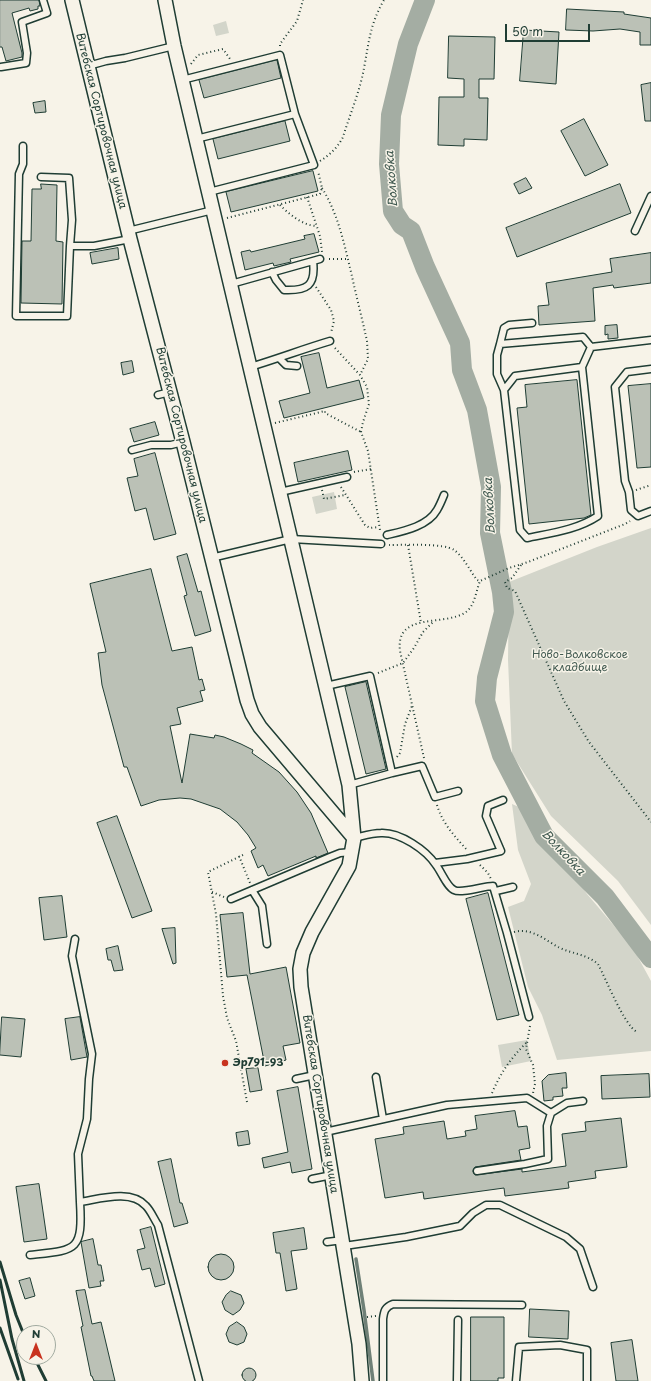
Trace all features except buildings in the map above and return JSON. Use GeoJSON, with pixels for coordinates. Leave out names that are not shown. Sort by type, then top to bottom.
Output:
{"type":"FeatureCollection","features":[{"type":"Feature","properties":{"kind":"street","name":"Витебская Сортировочная улица"},"geometry":{"type":"LineString","coordinates":[[72,0],[129,235],[164,393],[183,442],[247,700],[252,714],[270,739],[354,838]]}},
{"type":"Feature","properties":{"kind":"street","name":"Витебская Сортировочная улица"},"geometry":{"type":"LineString","coordinates":[[165,0],[174,46],[349,785],[354,838],[349,866],[312,932],[303,953],[300,969],[301,987],[359,1344],[362,1381]]}},
{"type":"Feature","properties":{"kind":"lane"},"geometry":{"type":"LineString","coordinates":[[1,67],[26,63],[27,53],[22,22],[46,13],[43,0]]}},
{"type":"Feature","properties":{"kind":"lane"},"geometry":{"type":"LineString","coordinates":[[88,66],[174,46]]}},
{"type":"Feature","properties":{"kind":"lane"},"geometry":{"type":"LineString","coordinates":[[182,76],[234,67],[280,55],[295,114],[314,165],[209,192]]}},
{"type":"Feature","properties":{"kind":"lane"},"geometry":{"type":"LineString","coordinates":[[196,139],[295,114]]}},
{"type":"Feature","properties":{"kind":"lane"},"geometry":{"type":"LineString","coordinates":[[23,146],[22,164],[19,174],[16,316],[67,316],[72,220],[69,178],[41,177]]}},
{"type":"Feature","properties":{"kind":"lane"},"geometry":{"type":"LineString","coordinates":[[635,231],[651,196]]}},
{"type":"Feature","properties":{"kind":"lane"},"geometry":{"type":"LineString","coordinates":[[70,246],[94,246],[129,235],[214,215]]}},
{"type":"Feature","properties":{"kind":"lane"},"geometry":{"type":"LineString","coordinates":[[231,284],[320,259]]}},
{"type":"Feature","properties":{"kind":"lane"},"geometry":{"type":"LineString","coordinates":[[272,272],[284,290],[306,288],[312,282],[314,272],[313,261]]}},
{"type":"Feature","properties":{"kind":"lane"},"geometry":{"type":"LineString","coordinates":[[532,323],[509,325],[504,328],[497,355],[497,374],[504,390],[520,530],[527,538],[566,530],[589,522],[598,516],[582,367],[591,347]]}},
{"type":"Feature","properties":{"kind":"lane"},"geometry":{"type":"LineString","coordinates":[[500,344],[583,337],[591,347]]}},
{"type":"Feature","properties":{"kind":"lane"},"geometry":{"type":"LineString","coordinates":[[591,347],[651,340]]}},
{"type":"Feature","properties":{"kind":"lane"},"geometry":{"type":"LineString","coordinates":[[250,367],[330,341]]}},
{"type":"Feature","properties":{"kind":"lane"},"geometry":{"type":"LineString","coordinates":[[280,358],[286,365],[297,366]]}},
{"type":"Feature","properties":{"kind":"lane"},"geometry":{"type":"LineString","coordinates":[[504,390],[515,376],[582,367]]}},
{"type":"Feature","properties":{"kind":"lane"},"geometry":{"type":"LineString","coordinates":[[651,369],[627,372],[615,386],[625,481],[629,492],[631,510],[638,516],[651,511]]}},
{"type":"Feature","properties":{"kind":"lane"},"geometry":{"type":"LineString","coordinates":[[132,450],[151,445],[171,445],[183,442]]}},
{"type":"Feature","properties":{"kind":"lane"},"geometry":{"type":"LineString","coordinates":[[280,492],[347,477]]}},
{"type":"Feature","properties":{"kind":"lane"},"geometry":{"type":"LineString","coordinates":[[387,535],[410,529],[427,520],[437,511],[444,495]]}},
{"type":"Feature","properties":{"kind":"lane"},"geometry":{"type":"LineString","coordinates":[[211,558],[291,539],[381,544]]}},
{"type":"Feature","properties":{"kind":"lane"},"geometry":{"type":"LineString","coordinates":[[326,686],[370,676],[392,773]]}},
{"type":"Feature","properties":{"kind":"lane"},"geometry":{"type":"LineString","coordinates":[[349,785],[422,766],[435,796],[458,791]]}},
{"type":"Feature","properties":{"kind":"lane"},"geometry":{"type":"LineString","coordinates":[[435,863],[473,858],[501,851],[486,816],[488,806],[503,800]]}},
{"type":"Feature","properties":{"kind":"lane"},"geometry":{"type":"LineString","coordinates":[[354,838],[383,833],[396,836],[417,846],[435,863],[449,886],[454,890],[460,891],[485,886],[495,888],[513,887]]}},
{"type":"Feature","properties":{"kind":"lane"},"geometry":{"type":"LineString","coordinates":[[231,899],[340,853],[352,852]]}},
{"type":"Feature","properties":{"kind":"lane"},"geometry":{"type":"LineString","coordinates":[[495,888],[529,1017]]}},
{"type":"Feature","properties":{"kind":"lane"},"geometry":{"type":"LineString","coordinates":[[252,890],[262,906],[267,944]]}},
{"type":"Feature","properties":{"kind":"lane"},"geometry":{"type":"LineString","coordinates":[[30,1255],[70,1250],[76,1244],[81,1228],[78,1154],[87,1119],[92,1054],[72,956],[75,939]]}},
{"type":"Feature","properties":{"kind":"lane"},"geometry":{"type":"LineString","coordinates":[[296,1079],[315,1075]]}},
{"type":"Feature","properties":{"kind":"lane"},"geometry":{"type":"LineString","coordinates":[[376,1077],[383,1119]]}},
{"type":"Feature","properties":{"kind":"lane"},"geometry":{"type":"LineString","coordinates":[[324,1132],[447,1105],[489,1101],[527,1098],[551,1113]]}},
{"type":"Feature","properties":{"kind":"lane"},"geometry":{"type":"LineString","coordinates":[[478,1171],[526,1164],[548,1159],[547,1126],[551,1113],[567,1103],[583,1101]]}},
{"type":"Feature","properties":{"kind":"lane"},"geometry":{"type":"LineString","coordinates":[[312,1178],[332,1175]]}},
{"type":"Feature","properties":{"kind":"lane"},"geometry":{"type":"LineString","coordinates":[[80,1202],[109,1197],[127,1196],[137,1199],[146,1206],[158,1225],[199,1381]]}},
{"type":"Feature","properties":{"kind":"lane"},"geometry":{"type":"LineString","coordinates":[[327,1242],[343,1243],[406,1237],[460,1226],[473,1212],[486,1205],[500,1205],[566,1237],[580,1249],[593,1287]]}},
{"type":"Feature","properties":{"kind":"lane"},"geometry":{"type":"LineString","coordinates":[[383,1381],[383,1319],[384,1311],[388,1306],[393,1304],[522,1305]]}},
{"type":"Feature","properties":{"kind":"lane"},"geometry":{"type":"LineString","coordinates":[[457,1381],[458,1320]]}},
{"type":"Feature","properties":{"kind":"lane"},"geometry":{"type":"LineString","coordinates":[[516,1381],[518,1347],[560,1345],[587,1350],[587,1381]]}},
{"type":"Feature","properties":{"kind":"path"},"geometry":{"type":"LineString","coordinates":[[280,55],[280,44],[296,21],[302,0]]}},
{"type":"Feature","properties":{"kind":"path"},"geometry":{"type":"LineString","coordinates":[[360,375],[368,362],[369,355],[367,341],[348,259],[336,216],[329,199],[322,188],[318,172],[314,165],[334,151],[343,136],[364,68],[371,28],[384,0]]}},
{"type":"Feature","properties":{"kind":"path"},"geometry":{"type":"LineString","coordinates":[[182,76],[198,55],[223,49],[234,67]]}},
{"type":"Feature","properties":{"kind":"path"},"geometry":{"type":"LineString","coordinates":[[214,215],[279,204],[320,194],[322,188]]}},
{"type":"Feature","properties":{"kind":"path"},"geometry":{"type":"LineString","coordinates":[[307,197],[322,247],[320,259],[348,259]]}},
{"type":"Feature","properties":{"kind":"path"},"geometry":{"type":"LineString","coordinates":[[279,204],[294,217],[310,225],[316,226]]}},
{"type":"Feature","properties":{"kind":"path"},"geometry":{"type":"LineString","coordinates":[[312,282],[331,310],[334,321],[330,341],[366,383],[370,401],[361,432],[368,451],[381,544],[445,546],[454,549],[477,580],[480,581]]}},
{"type":"Feature","properties":{"kind":"path"},"geometry":{"type":"LineString","coordinates":[[264,426],[325,411],[326,413],[361,432]]}},
{"type":"Feature","properties":{"kind":"path"},"geometry":{"type":"LineString","coordinates":[[347,477],[354,472],[370,469]]}},
{"type":"Feature","properties":{"kind":"path"},"geometry":{"type":"LineString","coordinates":[[336,479],[365,525],[370,528],[379,527]]}},
{"type":"Feature","properties":{"kind":"path"},"geometry":{"type":"LineString","coordinates":[[320,483],[324,499],[346,494]]}},
{"type":"Feature","properties":{"kind":"path"},"geometry":{"type":"LineString","coordinates":[[629,492],[651,485]]}},
{"type":"Feature","properties":{"kind":"path"},"geometry":{"type":"LineString","coordinates":[[422,766],[424,754],[400,645],[403,632],[409,626],[456,616],[469,609],[480,581],[490,576],[625,524],[638,516]]}},
{"type":"Feature","properties":{"kind":"path"},"geometry":{"type":"LineString","coordinates":[[408,545],[421,623]]}},
{"type":"Feature","properties":{"kind":"path"},"geometry":{"type":"LineString","coordinates":[[521,565],[512,578],[505,582],[507,588],[514,591],[564,701],[589,742],[651,822]]}},
{"type":"Feature","properties":{"kind":"path"},"geometry":{"type":"LineString","coordinates":[[370,676],[403,663],[423,632],[435,620]]}},
{"type":"Feature","properties":{"kind":"path"},"geometry":{"type":"LineString","coordinates":[[390,766],[400,753],[405,724],[412,705]]}},
{"type":"Feature","properties":{"kind":"path"},"geometry":{"type":"LineString","coordinates":[[435,796],[439,811],[449,830],[488,873],[495,888]]}},
{"type":"Feature","properties":{"kind":"path"},"geometry":{"type":"LineString","coordinates":[[243,855],[208,872],[216,914],[223,996],[227,1018],[236,1041],[247,1102]]}},
{"type":"Feature","properties":{"kind":"path"},"geometry":{"type":"LineString","coordinates":[[239,856],[252,890]]}},
{"type":"Feature","properties":{"kind":"path"},"geometry":{"type":"LineString","coordinates":[[212,892],[231,899]]}},
{"type":"Feature","properties":{"kind":"path"},"geometry":{"type":"LineString","coordinates":[[507,933],[520,930],[537,934],[562,948],[592,959],[598,964],[627,1021],[633,1030],[637,1032]]}},
{"type":"Feature","properties":{"kind":"path"},"geometry":{"type":"LineString","coordinates":[[529,1017],[530,1033],[526,1049],[533,1065],[535,1084],[531,1100]]}},
{"type":"Feature","properties":{"kind":"path"},"geometry":{"type":"LineString","coordinates":[[489,1101],[499,1077],[506,1066],[513,1056],[527,1042]]}},
{"type":"Feature","properties":{"kind":"green space"},"geometry":{"type":"Polygon","coordinates":[[[226,21],[229,33],[216,36],[213,25],[226,21]]]}},
{"type":"Feature","properties":{"kind":"green space"},"geometry":{"type":"Polygon","coordinates":[[[334,492],[337,509],[316,514],[312,497],[334,492]]]}},
{"type":"Feature","properties":{"kind":"green space","name":"Ново-Волковское кладбище"},"geometry":{"type":"Polygon","coordinates":[[[651,528],[651,925],[618,881],[551,816],[512,754],[508,660],[509,582],[597,547],[651,528]]]}},
{"type":"Feature","properties":{"kind":"green space"},"geometry":{"type":"Polygon","coordinates":[[[512,804],[535,814],[587,894],[633,948],[651,981],[651,1051],[557,1060],[542,1015],[528,987],[508,907],[524,901],[531,884],[518,850],[512,804]]]}},
{"type":"Feature","properties":{"kind":"green space"},"geometry":{"type":"Polygon","coordinates":[[[527,1040],[531,1061],[502,1067],[498,1045],[527,1040]]]}},
{"type":"Feature","properties":{"kind":"waterway","name":"Волковка"},"geometry":{"type":"LineString","coordinates":[[425,0],[408,44],[391,115],[389,164],[393,211],[402,225],[411,231],[425,267],[460,343],[462,370],[477,410],[491,487],[490,533],[502,592],[504,612],[487,678],[485,701],[502,755],[544,836],[605,897],[651,958]]}},
{"type":"Feature","properties":{"kind":"waterway"},"geometry":{"type":"LineString","coordinates":[[356,1259],[373,1381]]}},
{"type":"Feature","properties":{"kind":"railway"},"geometry":{"type":"LineString","coordinates":[[0,1262],[20,1325]]}},
{"type":"Feature","properties":{"kind":"railway"},"geometry":{"type":"LineString","coordinates":[[0,1280],[12,1339],[24,1381]]}},
{"type":"Feature","properties":{"kind":"railway"},"geometry":{"type":"LineString","coordinates":[[0,1328],[18,1379]]}},
{"type":"Feature","properties":{"kind":"railway"},"geometry":{"type":"LineString","coordinates":[[38,1365],[46,1381]]}},
{"type":"Feature","properties":{"kind":"place","name":"Эр791-93"},"geometry":{"type":"Point","coordinates":[225,1063]}}]}
